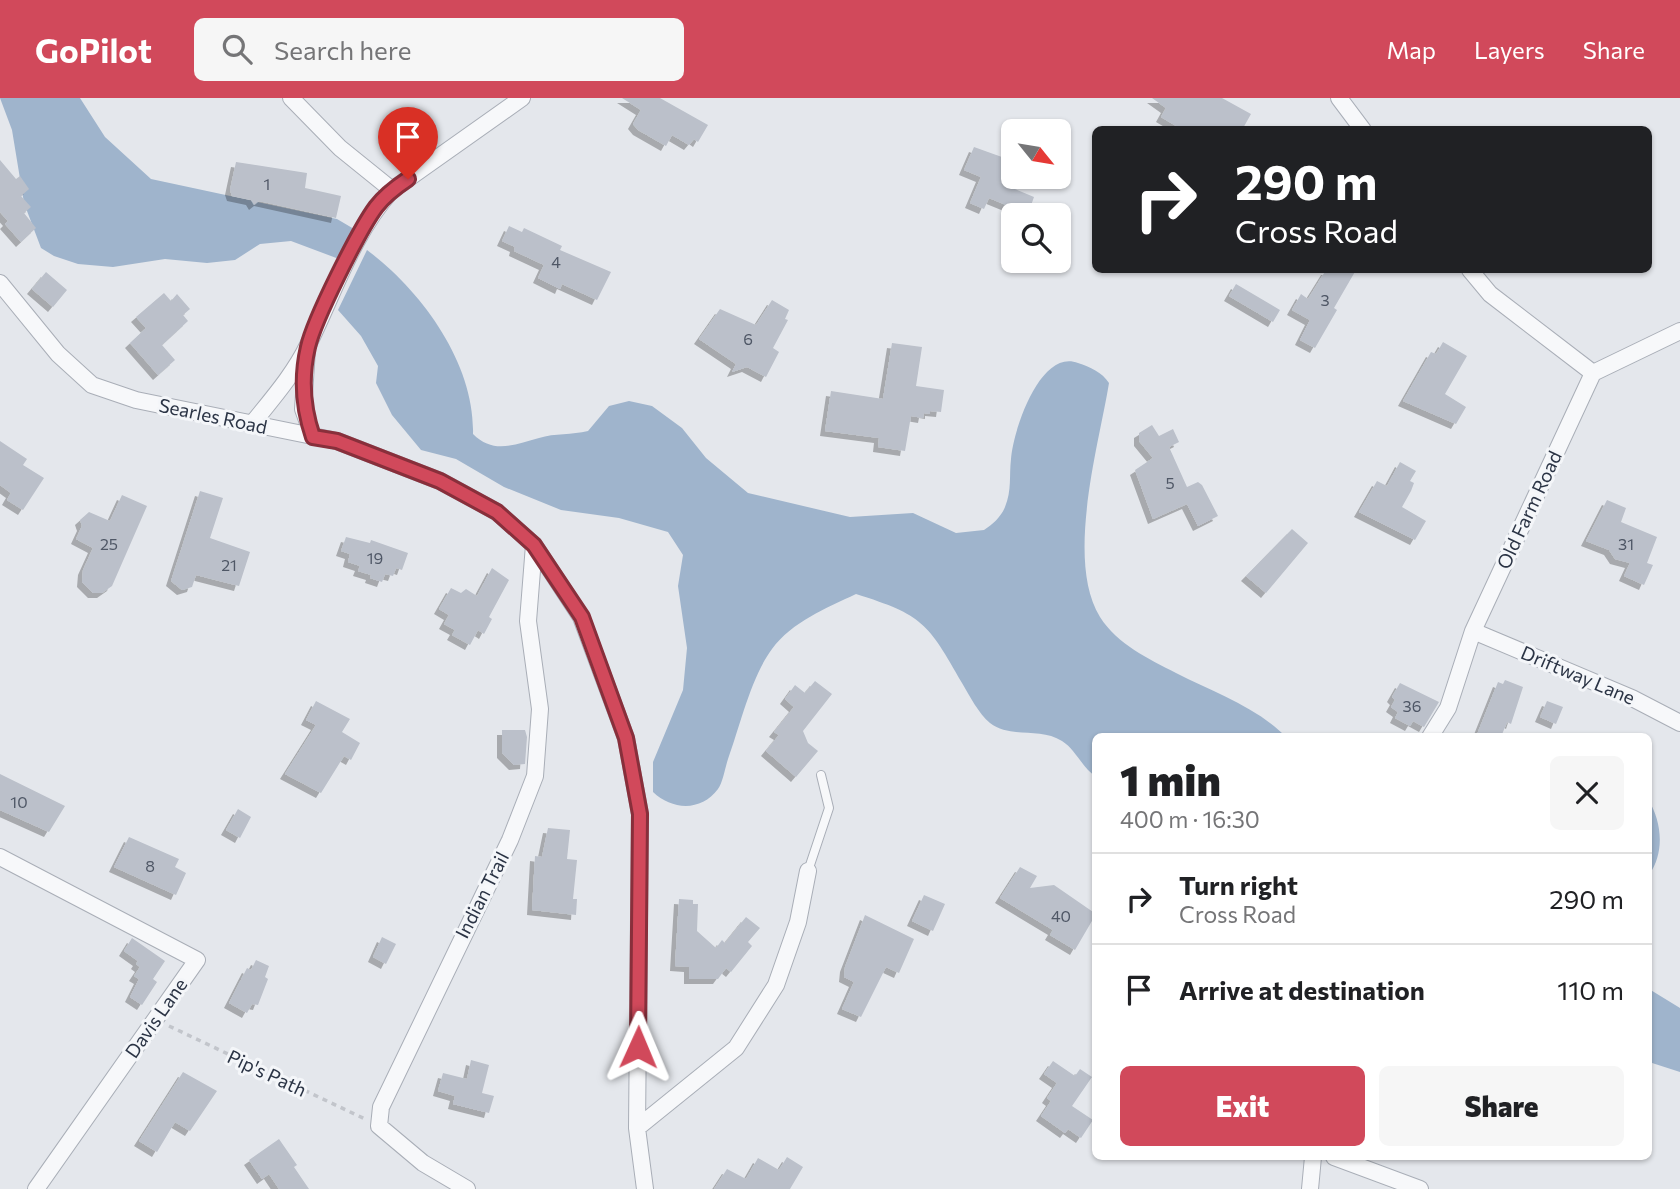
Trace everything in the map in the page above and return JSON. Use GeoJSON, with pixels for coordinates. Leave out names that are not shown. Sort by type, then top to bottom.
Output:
{"type":"FeatureCollection","features":[{"type":"Feature","properties":{"kind":"street"},"geometry":{"type":"LineString","coordinates":[[291,98],[340,148],[392,190]]}},
{"type":"Feature","properties":{"kind":"street"},"geometry":{"type":"LineString","coordinates":[[252,424],[282,387],[308,346],[332,291],[375,208],[392,190],[522,98]]}},
{"type":"Feature","properties":{"kind":"street"},"geometry":{"type":"LineString","coordinates":[[1339,98],[1360,126]]}},
{"type":"Feature","properties":{"kind":"street"},"geometry":{"type":"LineString","coordinates":[[1472,273],[1490,294],[1593,373],[1680,331]]}},
{"type":"Feature","properties":{"kind":"street","name":"Searles Road"},"geometry":{"type":"LineString","coordinates":[[0,283],[58,354],[92,385],[136,401],[337,441],[440,481],[497,512],[534,545],[582,617],[626,738],[640,814],[637,1128],[645,1189]]}},
{"type":"Feature","properties":{"kind":"street"},"geometry":{"type":"LineString","coordinates":[[308,346],[303,409],[313,437]]}},
{"type":"Feature","properties":{"kind":"street","name":"Old Farm Road"},"geometry":{"type":"LineString","coordinates":[[1432,733],[1448,708],[1473,631],[1593,373]]}},
{"type":"Feature","properties":{"kind":"street","name":"Indian Trail"},"geometry":{"type":"LineString","coordinates":[[379,1126],[381,1107],[510,840],[536,776],[540,709],[528,621],[534,545]]}},
{"type":"Feature","properties":{"kind":"street","name":"Driftway Lane"},"geometry":{"type":"LineString","coordinates":[[1473,631],[1632,698],[1680,723]]}},
{"type":"Feature","properties":{"kind":"street","name":"Davis Lane"},"geometry":{"type":"LineString","coordinates":[[0,857],[197,960],[36,1189]]}},
{"type":"Feature","properties":{"kind":"street"},"geometry":{"type":"LineString","coordinates":[[637,1128],[736,1048],[776,985],[799,922],[808,871]]}},
{"type":"Feature","properties":{"kind":"street"},"geometry":{"type":"LineString","coordinates":[[379,1126],[423,1163],[467,1189]]}},
{"type":"Feature","properties":{"kind":"street"},"geometry":{"type":"LineString","coordinates":[[1310,1189],[1313,1160]]}},
{"type":"Feature","properties":{"kind":"street"},"geometry":{"type":"LineString","coordinates":[[1342,1160],[1420,1189]]}},
{"type":"Feature","properties":{"kind":"lane"},"geometry":{"type":"LineString","coordinates":[[808,871],[829,808],[821,775]]}},
{"type":"Feature","properties":{"kind":"path","name":"Pip's Path"},"geometry":{"type":"LineString","coordinates":[[155,1020],[379,1126]]}},
{"type":"Feature","properties":{"kind":"water"},"geometry":{"type":"Polygon","coordinates":[[[0,98],[80,98],[105,137],[151,179],[337,219],[354,229],[339,259],[291,241],[260,244],[235,260],[207,263],[165,259],[113,267],[78,264],[54,256],[41,248],[24,203],[12,130],[0,98]]]}},
{"type":"Feature","properties":{"kind":"water"},"geometry":{"type":"Polygon","coordinates":[[[367,250],[407,286],[441,331],[465,381],[473,434],[489,444],[513,445],[545,436],[588,431],[609,406],[629,401],[652,406],[682,428],[706,458],[748,493],[850,517],[913,513],[956,533],[984,530],[996,520],[1005,507],[1009,495],[1011,459],[1017,430],[1031,395],[1041,379],[1052,368],[1064,362],[1078,363],[1095,370],[1109,383],[1088,502],[1085,565],[1090,593],[1100,617],[1115,635],[1134,650],[1248,709],[1282,733],[1092,733],[1092,773],[1062,741],[1044,735],[1007,731],[990,723],[974,704],[941,647],[921,624],[896,608],[856,594],[799,623],[772,649],[752,687],[718,789],[703,802],[695,805],[669,802],[653,792],[653,762],[683,690],[687,648],[678,586],[683,555],[668,532],[619,518],[561,510],[504,487],[456,459],[421,450],[392,415],[376,383],[378,366],[361,336],[338,310],[367,250]]]}},
{"type":"Feature","properties":{"kind":"water"},"geometry":{"type":"Polygon","coordinates":[[[1652,806],[1660,837],[1652,870],[1652,806]]]}},
{"type":"Feature","properties":{"kind":"water"},"geometry":{"type":"Polygon","coordinates":[[[1652,991],[1680,1008],[1680,1072],[1652,1063],[1652,991]]]}},
{"type":"Feature","properties":{"kind":"building"},"geometry":{"type":"Polygon","coordinates":[[[622,98],[660,98],[708,125],[698,142],[694,139],[689,145],[672,135],[666,146],[638,130],[633,124],[641,110],[622,98]]]}},
{"type":"Feature","properties":{"kind":"building"},"geometry":{"type":"Polygon","coordinates":[[[1152,98],[1222,98],[1251,114],[1244,126],[1176,126],[1161,117],[1166,108],[1152,98]]]}},
{"type":"Feature","properties":{"kind":"building"},"geometry":{"type":"Polygon","coordinates":[[[974,147],[1001,157],[1001,189],[1015,189],[1034,197],[1032,203],[1001,203],[989,198],[984,209],[970,203],[981,177],[964,170],[974,147]]]}},
{"type":"Feature","properties":{"kind":"building"},"geometry":{"type":"Polygon","coordinates":[[[0,160],[16,179],[20,176],[29,189],[21,196],[31,207],[24,213],[36,228],[21,242],[5,224],[8,221],[0,212],[0,160]]]}},
{"type":"Feature","properties":{"kind":"building"},"geometry":{"type":"Polygon","coordinates":[[[236,162],[307,173],[305,188],[341,196],[336,218],[259,201],[254,205],[251,200],[232,196],[230,190],[236,162]]]}},
{"type":"Feature","properties":{"kind":"building"},"geometry":{"type":"Polygon","coordinates":[[[509,226],[522,232],[524,228],[562,246],[560,250],[611,272],[597,300],[562,284],[560,289],[538,278],[544,265],[514,251],[515,247],[502,241],[509,226]]]}},
{"type":"Feature","properties":{"kind":"building"},"geometry":{"type":"Polygon","coordinates":[[[46,272],[67,290],[53,307],[32,289],[46,272]]]}},
{"type":"Feature","properties":{"kind":"building"},"geometry":{"type":"Polygon","coordinates":[[[1324,273],[1354,273],[1315,348],[1300,340],[1310,320],[1292,310],[1301,294],[1308,299],[1324,273]]]}},
{"type":"Feature","properties":{"kind":"building"},"geometry":{"type":"Polygon","coordinates":[[[1236,284],[1280,310],[1273,322],[1229,296],[1236,284]]]}},
{"type":"Feature","properties":{"kind":"building"},"geometry":{"type":"Polygon","coordinates":[[[164,293],[171,301],[177,294],[190,309],[183,315],[188,321],[162,345],[175,360],[158,375],[130,343],[146,328],[136,317],[164,293]]]}},
{"type":"Feature","properties":{"kind":"building"},"geometry":{"type":"Polygon","coordinates":[[[772,300],[789,310],[785,319],[788,320],[773,348],[779,352],[766,377],[747,367],[732,372],[736,364],[699,339],[720,309],[756,325],[772,300]]]}},
{"type":"Feature","properties":{"kind":"building"},"geometry":{"type":"Polygon","coordinates":[[[1443,342],[1467,356],[1445,394],[1466,407],[1456,424],[1403,401],[1431,352],[1436,354],[1443,342]]]}},
{"type":"Feature","properties":{"kind":"building"},"geometry":{"type":"Polygon","coordinates":[[[892,343],[922,347],[916,386],[944,390],[941,412],[924,413],[923,418],[911,416],[905,451],[878,447],[879,438],[825,431],[831,391],[883,399],[892,343]]]}},
{"type":"Feature","properties":{"kind":"building"},"geometry":{"type":"Polygon","coordinates":[[[1152,425],[1159,436],[1173,429],[1179,442],[1169,447],[1187,487],[1198,482],[1202,485],[1218,516],[1198,526],[1187,504],[1153,519],[1135,470],[1153,458],[1139,441],[1139,433],[1152,425]]]}},
{"type":"Feature","properties":{"kind":"building"},"geometry":{"type":"Polygon","coordinates":[[[0,441],[27,459],[23,465],[44,478],[23,510],[7,500],[11,493],[0,485],[0,441]]]}},
{"type":"Feature","properties":{"kind":"building"},"geometry":{"type":"Polygon","coordinates":[[[1400,462],[1416,471],[1410,481],[1414,483],[1411,491],[1402,507],[1426,521],[1415,540],[1359,512],[1377,481],[1387,486],[1400,462]]]}},
{"type":"Feature","properties":{"kind":"building"},"geometry":{"type":"Polygon","coordinates":[[[200,491],[223,498],[210,538],[250,552],[239,586],[196,575],[192,587],[182,590],[171,581],[200,491]]]}},
{"type":"Feature","properties":{"kind":"building"},"geometry":{"type":"Polygon","coordinates":[[[122,495],[147,506],[112,586],[102,593],[93,593],[82,582],[83,570],[93,548],[76,539],[82,526],[80,520],[89,512],[110,521],[122,495]]]}},
{"type":"Feature","properties":{"kind":"building"},"geometry":{"type":"Polygon","coordinates":[[[1607,500],[1626,508],[1621,522],[1657,537],[1647,563],[1653,565],[1644,585],[1624,576],[1630,563],[1615,559],[1609,550],[1586,541],[1607,500]]]}},
{"type":"Feature","properties":{"kind":"building"},"geometry":{"type":"Polygon","coordinates":[[[1292,529],[1308,543],[1266,593],[1246,576],[1292,529]]]}},
{"type":"Feature","properties":{"kind":"building"},"geometry":{"type":"Polygon","coordinates":[[[346,537],[370,543],[371,540],[408,553],[402,570],[396,568],[393,576],[385,574],[382,582],[358,571],[360,566],[348,562],[350,554],[341,551],[346,537]]]}},
{"type":"Feature","properties":{"kind":"building"},"geometry":{"type":"Polygon","coordinates":[[[492,568],[509,580],[489,617],[492,619],[484,634],[478,630],[470,645],[452,635],[455,630],[444,624],[449,615],[439,609],[451,588],[461,593],[466,589],[477,596],[492,568]]]}},
{"type":"Feature","properties":{"kind":"building"},"geometry":{"type":"Polygon","coordinates":[[[1505,680],[1523,687],[1511,724],[1507,722],[1503,733],[1478,733],[1498,682],[1503,684],[1505,680]]]}},
{"type":"Feature","properties":{"kind":"building"},"geometry":{"type":"Polygon","coordinates":[[[815,681],[832,694],[803,731],[808,743],[818,751],[796,777],[766,751],[779,735],[774,732],[794,707],[785,699],[795,685],[805,693],[815,681]]]}},
{"type":"Feature","properties":{"kind":"building"},"geometry":{"type":"Polygon","coordinates":[[[1400,683],[1439,702],[1424,727],[1413,721],[1410,726],[1395,718],[1398,712],[1391,707],[1395,700],[1392,697],[1400,683]]]}},
{"type":"Feature","properties":{"kind":"building"},"geometry":{"type":"Polygon","coordinates":[[[316,701],[350,719],[342,732],[360,743],[351,760],[344,756],[321,793],[285,774],[316,725],[306,720],[316,701]]]}},
{"type":"Feature","properties":{"kind":"building"},"geometry":{"type":"Polygon","coordinates":[[[1547,701],[1563,707],[1556,724],[1540,717],[1547,701]]]}},
{"type":"Feature","properties":{"kind":"building"},"geometry":{"type":"Polygon","coordinates":[[[502,730],[525,730],[525,764],[514,765],[502,753],[502,730]]]}},
{"type":"Feature","properties":{"kind":"building"},"geometry":{"type":"Polygon","coordinates":[[[0,774],[65,806],[49,832],[0,810],[0,774]]]}},
{"type":"Feature","properties":{"kind":"building"},"geometry":{"type":"Polygon","coordinates":[[[238,809],[251,817],[240,838],[226,830],[238,809]]]}},
{"type":"Feature","properties":{"kind":"building"},"geometry":{"type":"Polygon","coordinates":[[[548,828],[570,830],[567,859],[577,860],[573,899],[577,899],[576,915],[532,910],[535,856],[542,857],[548,828]]]}},
{"type":"Feature","properties":{"kind":"building"},"geometry":{"type":"Polygon","coordinates":[[[129,837],[179,859],[175,867],[186,873],[176,895],[114,867],[129,837]]]}},
{"type":"Feature","properties":{"kind":"building"},"geometry":{"type":"Polygon","coordinates":[[[1020,867],[1037,876],[1030,888],[1054,885],[1092,911],[1092,921],[1075,950],[1050,935],[1053,930],[1000,898],[1020,867]]]}},
{"type":"Feature","properties":{"kind":"building"},"geometry":{"type":"Polygon","coordinates":[[[924,895],[945,904],[933,931],[912,921],[924,895]]]}},
{"type":"Feature","properties":{"kind":"building"},"geometry":{"type":"Polygon","coordinates":[[[679,899],[693,900],[693,904],[698,904],[697,931],[716,948],[722,940],[725,943],[746,917],[760,928],[748,942],[752,946],[731,972],[726,968],[718,979],[689,979],[689,967],[675,966],[679,899]]]}},
{"type":"Feature","properties":{"kind":"building"},"geometry":{"type":"Polygon","coordinates":[[[865,915],[914,939],[899,973],[886,967],[861,1017],[842,1009],[854,982],[844,977],[845,967],[865,915]]]}},
{"type":"Feature","properties":{"kind":"building"},"geometry":{"type":"Polygon","coordinates":[[[382,937],[396,944],[386,964],[373,957],[382,937]]]}},
{"type":"Feature","properties":{"kind":"building"},"geometry":{"type":"Polygon","coordinates":[[[132,938],[165,961],[153,979],[157,982],[142,1005],[130,997],[139,979],[134,976],[140,967],[136,964],[138,961],[124,951],[132,938]]]}},
{"type":"Feature","properties":{"kind":"building"},"geometry":{"type":"Polygon","coordinates":[[[256,960],[269,966],[265,977],[268,979],[258,1005],[252,1004],[247,1013],[229,1003],[247,968],[251,970],[256,960]]]}},
{"type":"Feature","properties":{"kind":"building"},"geometry":{"type":"Polygon","coordinates":[[[471,1060],[489,1065],[482,1093],[494,1096],[489,1113],[453,1104],[455,1096],[438,1091],[443,1073],[467,1079],[471,1060]]]}},
{"type":"Feature","properties":{"kind":"building"},"geometry":{"type":"Polygon","coordinates":[[[1053,1061],[1075,1076],[1080,1069],[1092,1077],[1072,1106],[1092,1119],[1081,1138],[1068,1129],[1065,1133],[1041,1116],[1051,1101],[1047,1098],[1057,1083],[1044,1074],[1053,1061]]]}},
{"type":"Feature","properties":{"kind":"building"},"geometry":{"type":"Polygon","coordinates":[[[183,1072],[217,1091],[190,1131],[175,1122],[157,1152],[139,1141],[183,1072]]]}},
{"type":"Feature","properties":{"kind":"building"},"geometry":{"type":"Polygon","coordinates":[[[279,1139],[309,1189],[279,1189],[269,1174],[262,1179],[249,1160],[279,1139]]]}},
{"type":"Feature","properties":{"kind":"building"},"geometry":{"type":"Polygon","coordinates":[[[787,1157],[803,1167],[790,1189],[714,1189],[727,1169],[746,1179],[758,1158],[779,1170],[787,1157]]]}},
{"type":"Feature","properties":{"kind":"route"},"geometry":{"type":"LineString","coordinates":[[408,179],[392,190],[375,208],[332,291],[308,346],[303,409],[313,437],[337,441],[440,481],[497,512],[534,545],[582,617],[626,738],[640,814],[638,1047]]}}]}
